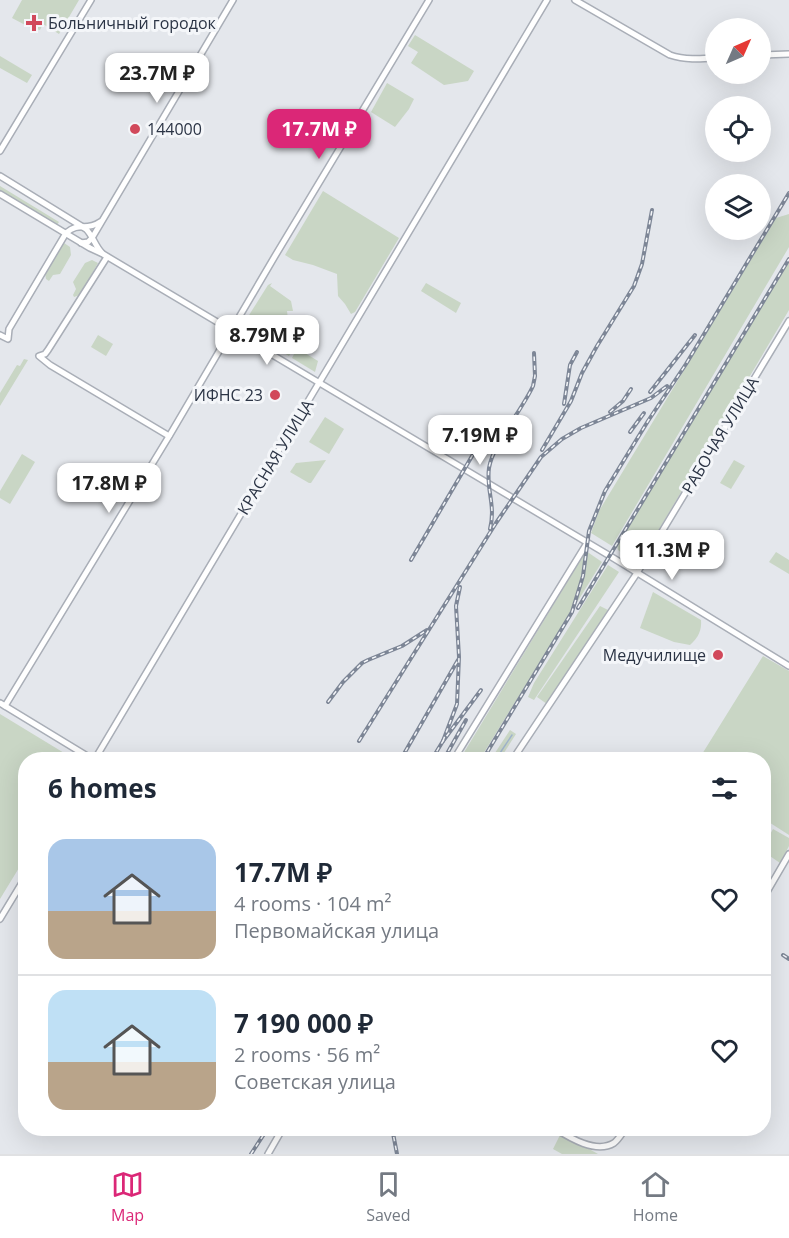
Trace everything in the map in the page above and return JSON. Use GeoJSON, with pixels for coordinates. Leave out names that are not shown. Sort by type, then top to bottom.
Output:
{"type":"FeatureCollection","features":[{"type":"Feature","properties":{"kind":"main road"},"geometry":{"type":"LineString","coordinates":[[0,151],[91,0]]}},
{"type":"Feature","properties":{"kind":"main road"},"geometry":{"type":"LineString","coordinates":[[79,242],[88,242],[92,238],[233,0]]}},
{"type":"Feature","properties":{"kind":"main road"},"geometry":{"type":"LineString","coordinates":[[82,752],[3,704],[169,436],[429,0]]}},
{"type":"Feature","properties":{"kind":"main road","name":"КРАСНАЯ УЛИЦА"},"geometry":{"type":"LineString","coordinates":[[98,752],[547,0]]}},
{"type":"Feature","properties":{"kind":"main road"},"geometry":{"type":"LineString","coordinates":[[575,0],[674,56],[705,59]]}},
{"type":"Feature","properties":{"kind":"main road"},"geometry":{"type":"LineString","coordinates":[[771,55],[789,54]]}},
{"type":"Feature","properties":{"kind":"main road"},"geometry":{"type":"LineString","coordinates":[[0,176],[84,227],[105,256]]}},
{"type":"Feature","properties":{"kind":"main road"},"geometry":{"type":"LineString","coordinates":[[0,194],[587,543],[789,666]]}},
{"type":"Feature","properties":{"kind":"main road"},"geometry":{"type":"LineString","coordinates":[[0,334],[8,339],[9,329],[66,233],[75,227],[92,226],[101,221]]}},
{"type":"Feature","properties":{"kind":"main road"},"geometry":{"type":"LineString","coordinates":[[72,237],[72,230],[75,227]]}},
{"type":"Feature","properties":{"kind":"main road"},"geometry":{"type":"LineString","coordinates":[[105,256],[48,350],[39,356],[169,436]]}},
{"type":"Feature","properties":{"kind":"main road","name":"РАБОЧАЯ УЛИЦА"},"geometry":{"type":"LineString","coordinates":[[518,752],[637,573],[789,321]]}},
{"type":"Feature","properties":{"kind":"main road"},"geometry":{"type":"LineString","coordinates":[[458,752],[587,543]]}},
{"type":"Feature","properties":{"kind":"main road"},"geometry":{"type":"LineString","coordinates":[[771,885],[789,854]]}},
{"type":"Feature","properties":{"kind":"main road"},"geometry":{"type":"LineString","coordinates":[[0,919],[2,909],[18,887]]}},
{"type":"Feature","properties":{"kind":"main road"},"geometry":{"type":"LineString","coordinates":[[268,1154],[279,1136]]}},
{"type":"Feature","properties":{"kind":"main road"},"geometry":{"type":"LineString","coordinates":[[568,1136],[585,1146],[599,1150],[613,1145],[620,1136]]}},
{"type":"Feature","properties":{"kind":"green space"},"geometry":{"type":"Polygon","coordinates":[[[22,0],[79,0],[59,34],[43,24],[40,30],[12,18],[22,0]]]}},
{"type":"Feature","properties":{"kind":"green space"},"geometry":{"type":"Polygon","coordinates":[[[415,35],[474,71],[468,81],[444,85],[411,63],[418,52],[408,46],[415,35]]]}},
{"type":"Feature","properties":{"kind":"green space"},"geometry":{"type":"Polygon","coordinates":[[[0,56],[32,75],[27,83],[0,68],[0,56]]]}},
{"type":"Feature","properties":{"kind":"green space"},"geometry":{"type":"Polygon","coordinates":[[[387,83],[414,99],[395,127],[371,112],[387,83]]]}},
{"type":"Feature","properties":{"kind":"green space"},"geometry":{"type":"Polygon","coordinates":[[[0,186],[59,222],[57,225],[0,191],[0,186]]]}},
{"type":"Feature","properties":{"kind":"green space"},"geometry":{"type":"Polygon","coordinates":[[[323,191],[399,238],[355,312],[351,314],[338,296],[337,274],[293,260],[285,255],[323,191]]]}},
{"type":"Feature","properties":{"kind":"green space"},"geometry":{"type":"Polygon","coordinates":[[[789,214],[789,247],[612,546],[591,533],[599,511],[763,240],[771,240],[771,226],[776,218],[789,214]]]}},
{"type":"Feature","properties":{"kind":"green space"},"geometry":{"type":"Polygon","coordinates":[[[64,243],[70,247],[71,255],[60,274],[53,275],[49,281],[45,274],[64,243]]]}},
{"type":"Feature","properties":{"kind":"green space"},"geometry":{"type":"Polygon","coordinates":[[[92,260],[98,263],[80,295],[74,297],[76,289],[73,282],[85,263],[92,260]]]}},
{"type":"Feature","properties":{"kind":"green space"},"geometry":{"type":"Polygon","coordinates":[[[789,261],[789,310],[645,553],[630,553],[626,556],[618,550],[617,546],[789,261]]]}},
{"type":"Feature","properties":{"kind":"green space"},"geometry":{"type":"Polygon","coordinates":[[[272,283],[270,286],[291,301],[293,311],[287,311],[288,319],[278,337],[292,351],[289,356],[241,328],[268,285],[272,283]]]}},
{"type":"Feature","properties":{"kind":"green space"},"geometry":{"type":"Polygon","coordinates":[[[426,283],[461,303],[456,313],[421,291],[426,283]]]}},
{"type":"Feature","properties":{"kind":"green space"},"geometry":{"type":"Polygon","coordinates":[[[98,335],[113,344],[106,356],[91,347],[98,335]]]}},
{"type":"Feature","properties":{"kind":"green space"},"geometry":{"type":"Polygon","coordinates":[[[295,352],[305,353],[318,361],[315,372],[292,358],[295,352]]]}},
{"type":"Feature","properties":{"kind":"green space"},"geometry":{"type":"Polygon","coordinates":[[[24,359],[28,360],[0,406],[0,393],[17,365],[20,366],[24,359]]]}},
{"type":"Feature","properties":{"kind":"green space"},"geometry":{"type":"Polygon","coordinates":[[[325,417],[344,429],[329,454],[309,442],[325,417]]]}},
{"type":"Feature","properties":{"kind":"green space"},"geometry":{"type":"Polygon","coordinates":[[[22,454],[35,462],[10,504],[0,498],[0,491],[22,454]]]}},
{"type":"Feature","properties":{"kind":"green space"},"geometry":{"type":"Polygon","coordinates":[[[326,460],[311,483],[290,472],[296,463],[326,460]]]}},
{"type":"Feature","properties":{"kind":"green space"},"geometry":{"type":"Polygon","coordinates":[[[734,460],[745,466],[731,489],[720,483],[734,460]]]}},
{"type":"Feature","properties":{"kind":"green space"},"geometry":{"type":"Polygon","coordinates":[[[586,551],[602,562],[484,752],[464,752],[586,551]]]}},
{"type":"Feature","properties":{"kind":"green space"},"geometry":{"type":"Polygon","coordinates":[[[776,552],[789,560],[789,574],[769,562],[776,552]]]}},
{"type":"Feature","properties":{"kind":"green space"},"geometry":{"type":"Polygon","coordinates":[[[608,565],[619,572],[534,700],[528,697],[534,683],[608,565]]]}},
{"type":"Feature","properties":{"kind":"green space"},"geometry":{"type":"Polygon","coordinates":[[[653,592],[701,620],[699,634],[690,645],[674,642],[640,628],[653,592]]]}},
{"type":"Feature","properties":{"kind":"green space"},"geometry":{"type":"Polygon","coordinates":[[[600,606],[608,610],[547,704],[537,697],[600,606]]]}},
{"type":"Feature","properties":{"kind":"green space"},"geometry":{"type":"Polygon","coordinates":[[[763,656],[789,671],[789,835],[771,823],[771,752],[703,752],[763,656]]]}},
{"type":"Feature","properties":{"kind":"green space"},"geometry":{"type":"Polygon","coordinates":[[[0,714],[62,752],[18,752],[18,869],[0,899],[0,714]]]}},
{"type":"Feature","properties":{"kind":"green space"},"geometry":{"type":"Polygon","coordinates":[[[510,730],[516,734],[504,752],[496,752],[510,730]]]}},
{"type":"Feature","properties":{"kind":"green space"},"geometry":{"type":"Polygon","coordinates":[[[773,829],[789,838],[789,846],[780,863],[771,857],[773,829]]]}},
{"type":"Feature","properties":{"kind":"green space"},"geometry":{"type":"Polygon","coordinates":[[[560,1136],[566,1136],[598,1154],[562,1154],[553,1149],[560,1136]]]}},
{"type":"Feature","properties":{"kind":"waterway"},"geometry":{"type":"LineString","coordinates":[[501,752],[512,735]]}},
{"type":"Feature","properties":{"kind":"railway"},"geometry":{"type":"LineString","coordinates":[[487,752],[572,612],[583,576],[589,531],[605,491],[686,364],[789,193]]}},
{"type":"Feature","properties":{"kind":"railway"},"geometry":{"type":"LineString","coordinates":[[542,450],[571,401],[582,373],[597,346],[634,286],[642,264],[652,210]]}},
{"type":"Feature","properties":{"kind":"railway"},"geometry":{"type":"LineString","coordinates":[[578,608],[789,259]]}},
{"type":"Feature","properties":{"kind":"railway"},"geometry":{"type":"LineString","coordinates":[[650,392],[695,335]]}},
{"type":"Feature","properties":{"kind":"railway"},"geometry":{"type":"LineString","coordinates":[[564,404],[570,365],[577,352]]}},
{"type":"Feature","properties":{"kind":"railway"},"geometry":{"type":"LineString","coordinates":[[490,529],[492,512],[489,468],[496,448],[533,386],[534,353]]}},
{"type":"Feature","properties":{"kind":"railway"},"geometry":{"type":"LineString","coordinates":[[359,741],[496,523],[541,457],[562,439],[581,428],[651,398],[667,386]]}},
{"type":"Feature","properties":{"kind":"railway"},"geometry":{"type":"LineString","coordinates":[[610,412],[623,401],[631,389]]}},
{"type":"Feature","properties":{"kind":"railway"},"geometry":{"type":"LineString","coordinates":[[630,432],[644,413]]}},
{"type":"Feature","properties":{"kind":"railway"},"geometry":{"type":"LineString","coordinates":[[411,560],[475,451]]}},
{"type":"Feature","properties":{"kind":"railway"},"geometry":{"type":"LineString","coordinates":[[443,741],[457,704],[459,657],[456,606],[460,587]]}},
{"type":"Feature","properties":{"kind":"railway"},"geometry":{"type":"LineString","coordinates":[[328,702],[343,682],[362,663],[402,646],[427,630]]}},
{"type":"Feature","properties":{"kind":"railway"},"geometry":{"type":"LineString","coordinates":[[405,752],[458,660]]}},
{"type":"Feature","properties":{"kind":"railway"},"geometry":{"type":"LineString","coordinates":[[436,752],[481,690]]}},
{"type":"Feature","properties":{"kind":"railway"},"geometry":{"type":"LineString","coordinates":[[448,752],[466,720]]}},
{"type":"Feature","properties":{"kind":"railway"},"geometry":{"type":"LineString","coordinates":[[783,955],[789,959]]}},
{"type":"Feature","properties":{"kind":"railway"},"geometry":{"type":"LineString","coordinates":[[251,1154],[263,1136]]}},
{"type":"Feature","properties":{"kind":"railway"},"geometry":{"type":"LineString","coordinates":[[394,1136],[397,1154]]}},
{"type":"Feature","properties":{"kind":"place","name":"Больничный городок"},"geometry":{"type":"Point","coordinates":[34,23]}},
{"type":"Feature","properties":{"kind":"place","name":"144000"},"geometry":{"type":"Point","coordinates":[135,129]}},
{"type":"Feature","properties":{"kind":"place","name":"ИФНС 23"},"geometry":{"type":"Point","coordinates":[275,395]}},
{"type":"Feature","properties":{"kind":"place","name":"Медучилище"},"geometry":{"type":"Point","coordinates":[718,655]}}]}
